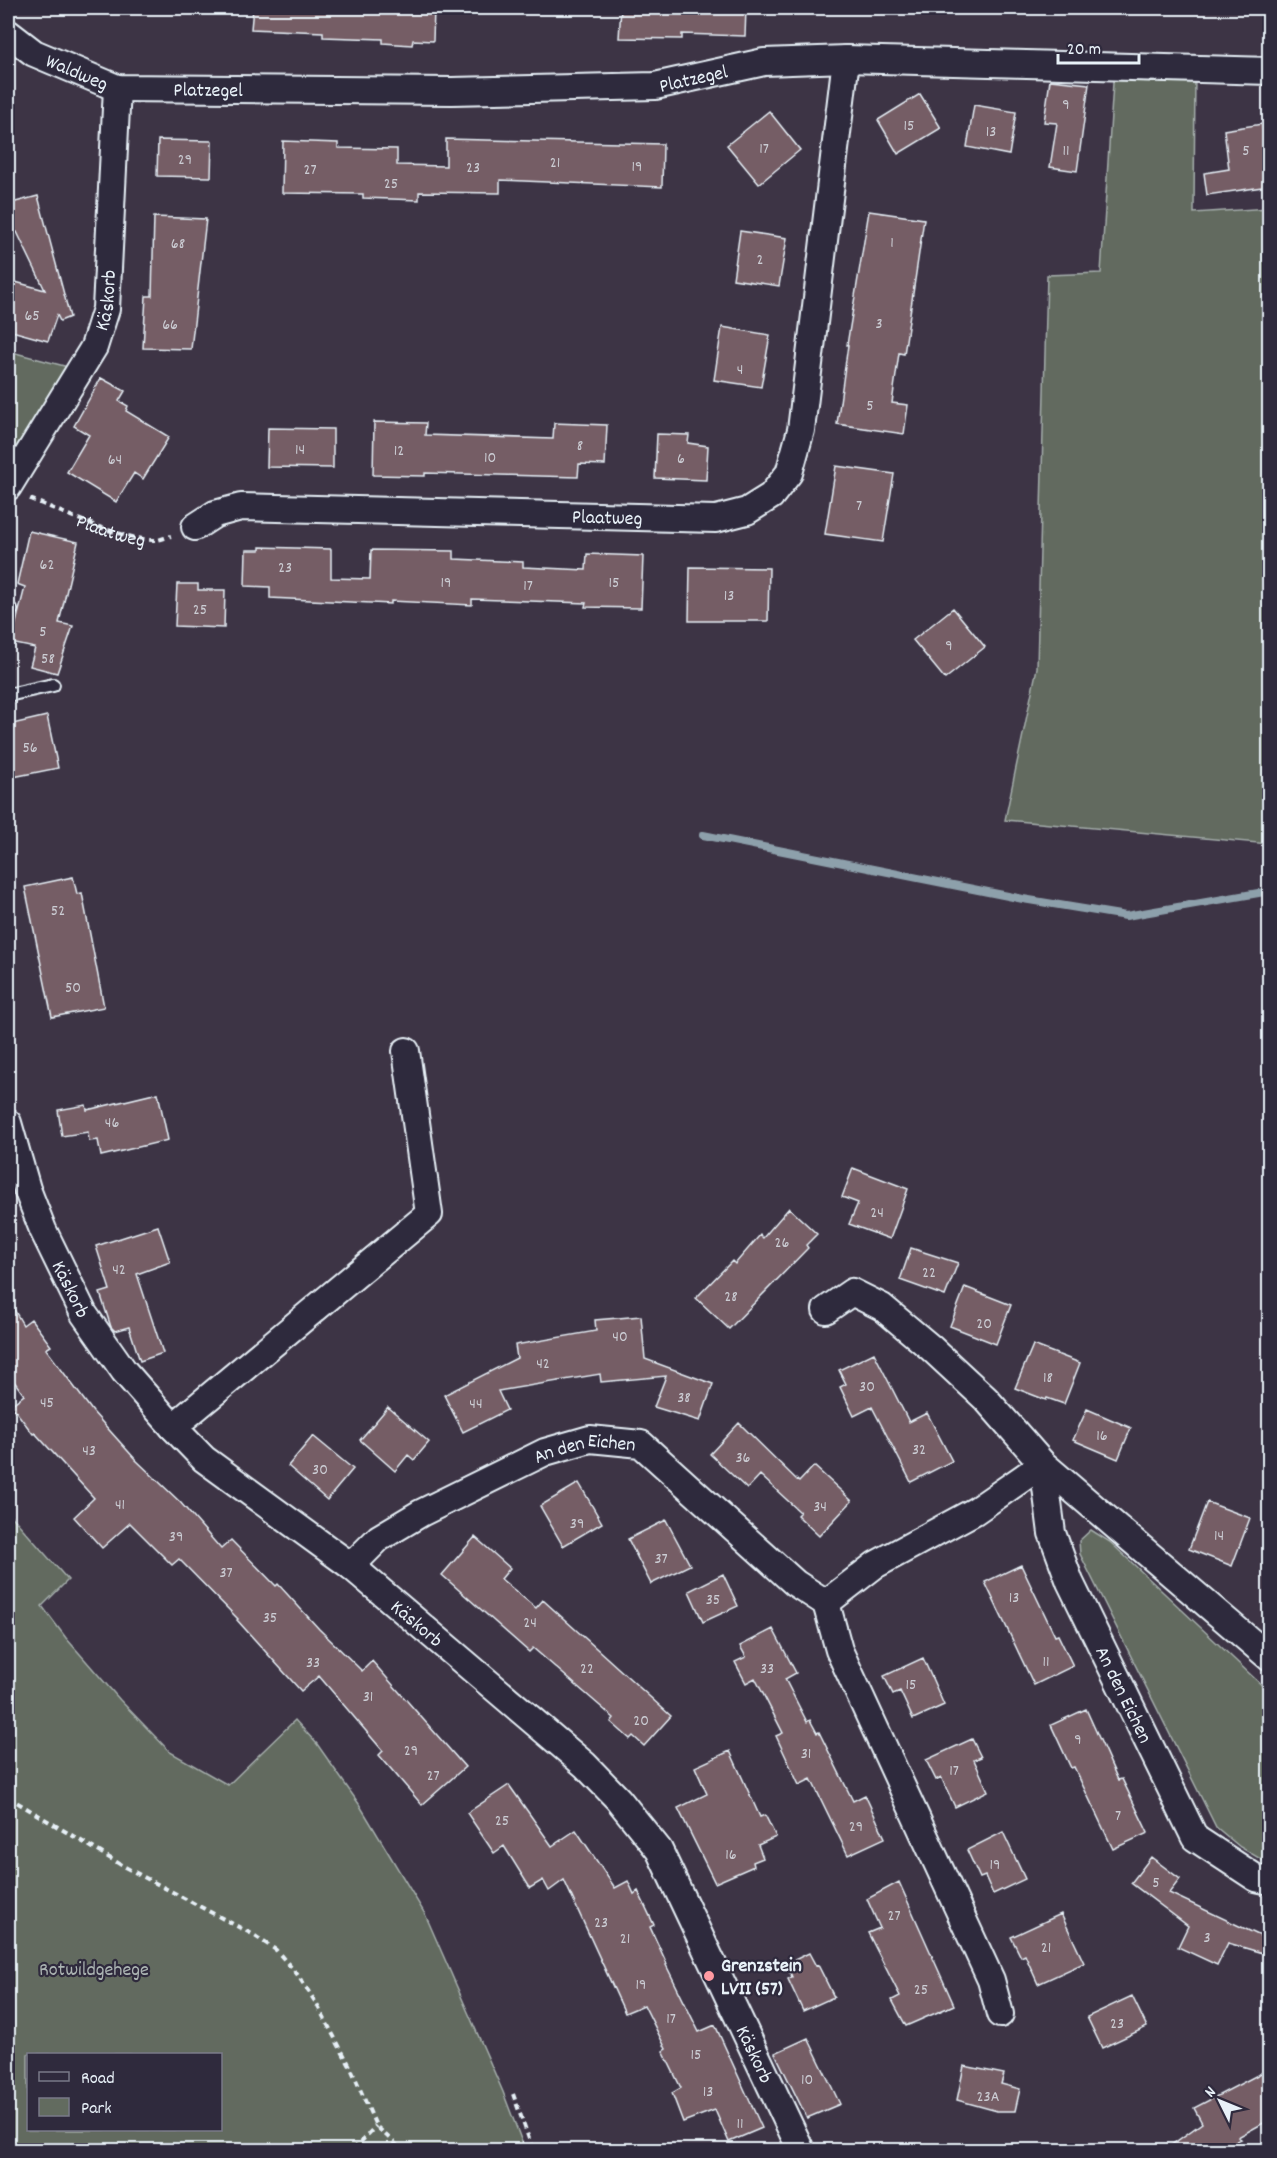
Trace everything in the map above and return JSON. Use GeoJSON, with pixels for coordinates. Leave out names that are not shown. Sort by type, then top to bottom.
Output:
{"type":"FeatureCollection","features":[{"type":"Feature","properties":{"kind":"street","name":"Waldweg"},"geometry":{"type":"LineString","coordinates":[[8,33],[34,53],[117,88]]}},
{"type":"Feature","properties":{"kind":"street","name":"Platzegel"},"geometry":{"type":"LineString","coordinates":[[117,88],[452,91],[655,86],[764,62],[846,60],[1269,71]]}},
{"type":"Feature","properties":{"kind":"street","name":"Plaatweg"},"geometry":{"type":"LineString","coordinates":[[195,527],[215,514],[241,507],[716,519],[747,511],[771,496],[789,473],[801,430],[846,60]]}},
{"type":"Feature","properties":{"kind":"street","name":"Käskorb"},"geometry":{"type":"LineString","coordinates":[[15,492],[94,347],[106,309],[117,88]]}},
{"type":"Feature","properties":{"kind":"street"},"geometry":{"type":"LineString","coordinates":[[173,1427],[429,1214],[406,1051]]}},
{"type":"Feature","properties":{"kind":"street","name":"Käskorb"},"geometry":{"type":"LineString","coordinates":[[8,1123],[27,1189],[43,1230],[84,1314],[124,1371],[173,1427],[204,1459],[351,1566],[585,1765],[618,1799],[659,1850],[801,2151]]}},
{"type":"Feature","properties":{"kind":"street"},"geometry":{"type":"LineString","coordinates":[[826,1310],[852,1292],[882,1307],[986,1399],[1042,1464],[1269,1658]]}},
{"type":"Feature","properties":{"kind":"street","name":"An den Eichen"},"geometry":{"type":"LineString","coordinates":[[351,1566],[379,1538],[421,1513],[545,1452],[590,1439],[641,1444],[795,1583],[826,1604]]}},
{"type":"Feature","properties":{"kind":"street"},"geometry":{"type":"LineString","coordinates":[[1000,2014],[991,1980],[839,1650],[826,1604],[875,1565],[975,1511],[1042,1464]]}},
{"type":"Feature","properties":{"kind":"street","name":"An den Eichen"},"geometry":{"type":"LineString","coordinates":[[1042,1464],[1053,1533],[1070,1582],[1195,1838],[1256,1878],[1269,1881]]}},
{"type":"Feature","properties":{"kind":"lane"},"geometry":{"type":"LineString","coordinates":[[8,695],[53,685]]}},
{"type":"Feature","properties":{"kind":"path","name":"Plaatweg"},"geometry":{"type":"LineString","coordinates":[[15,492],[102,527],[137,537],[159,540],[195,527]]}},
{"type":"Feature","properties":{"kind":"path"},"geometry":{"type":"LineString","coordinates":[[8,1797],[123,1866],[252,1934],[276,1950],[297,1974],[316,2003],[351,2067],[376,2126],[402,2151]]}},
{"type":"Feature","properties":{"kind":"path"},"geometry":{"type":"LineString","coordinates":[[513,2094],[533,2151]]}},
{"type":"Feature","properties":{"kind":"path"},"geometry":{"type":"LineString","coordinates":[[353,2151],[376,2126]]}},
{"type":"Feature","properties":{"kind":"green space"},"geometry":{"type":"Polygon","coordinates":[[[1114,67],[1195,69],[1194,213],[1269,208],[1269,844],[1005,820],[1037,668],[1047,275],[1101,273],[1114,67]]]}},
{"type":"Feature","properties":{"kind":"green space"},"geometry":{"type":"Polygon","coordinates":[[[8,351],[68,367],[17,451],[8,447],[8,351]]]}},
{"type":"Feature","properties":{"kind":"green space","name":"Rotwildgehege"},"geometry":{"type":"Polygon","coordinates":[[[8,1512],[68,1580],[42,1606],[66,1638],[120,1700],[170,1752],[228,1785],[295,1720],[317,1744],[359,1804],[425,1914],[503,2092],[525,2150],[8,2150],[8,1512]]]}},
{"type":"Feature","properties":{"kind":"green space"},"geometry":{"type":"Polygon","coordinates":[[[1091,1530],[1110,1542],[1269,1692],[1269,1864],[1240,1847],[1216,1827],[1080,1554],[1079,1541],[1091,1530]]]}},
{"type":"Feature","properties":{"kind":"building"},"geometry":{"type":"Polygon","coordinates":[[[253,8],[434,8],[433,41],[413,40],[412,45],[383,43],[383,39],[323,37],[323,32],[251,29],[253,8]]]}},
{"type":"Feature","properties":{"kind":"building"},"geometry":{"type":"Polygon","coordinates":[[[621,8],[746,8],[745,36],[682,34],[682,39],[619,38],[621,8]]]}},
{"type":"Feature","properties":{"kind":"building"},"geometry":{"type":"Polygon","coordinates":[[[1050,80],[1089,84],[1077,171],[1050,167],[1057,123],[1044,122],[1050,80]]]}},
{"type":"Feature","properties":{"kind":"building"},"geometry":{"type":"Polygon","coordinates":[[[920,94],[941,128],[898,154],[878,120],[920,94]]]}},
{"type":"Feature","properties":{"kind":"building"},"geometry":{"type":"Polygon","coordinates":[[[974,105],[1016,112],[1009,155],[967,147],[974,105]]]}},
{"type":"Feature","properties":{"kind":"building"},"geometry":{"type":"Polygon","coordinates":[[[769,111],[800,150],[759,184],[727,145],[769,111]]]}},
{"type":"Feature","properties":{"kind":"building"},"geometry":{"type":"Polygon","coordinates":[[[1262,124],[1269,186],[1207,195],[1204,173],[1229,169],[1224,130],[1262,124]]]}},
{"type":"Feature","properties":{"kind":"building"},"geometry":{"type":"Polygon","coordinates":[[[446,139],[663,144],[662,187],[500,180],[500,193],[419,192],[419,200],[363,198],[363,194],[282,193],[283,141],[338,143],[338,148],[397,149],[397,165],[446,166],[446,139]]]}},
{"type":"Feature","properties":{"kind":"building"},"geometry":{"type":"Polygon","coordinates":[[[158,140],[212,141],[211,177],[157,176],[158,140]]]}},
{"type":"Feature","properties":{"kind":"building"},"geometry":{"type":"Polygon","coordinates":[[[38,196],[70,317],[60,321],[57,315],[48,341],[8,330],[8,280],[45,290],[17,232],[8,233],[8,204],[38,196]]]}},
{"type":"Feature","properties":{"kind":"building"},"geometry":{"type":"Polygon","coordinates":[[[869,211],[924,219],[904,354],[899,353],[892,403],[908,405],[904,434],[837,424],[847,345],[869,211]]]}},
{"type":"Feature","properties":{"kind":"building"},"geometry":{"type":"Polygon","coordinates":[[[154,217],[206,219],[191,349],[143,348],[146,296],[152,296],[154,217]]]}},
{"type":"Feature","properties":{"kind":"building"},"geometry":{"type":"Polygon","coordinates":[[[740,231],[787,238],[779,286],[733,279],[740,231]]]}},
{"type":"Feature","properties":{"kind":"building"},"geometry":{"type":"Polygon","coordinates":[[[722,327],[770,335],[761,387],[714,380],[722,327]]]}},
{"type":"Feature","properties":{"kind":"building"},"geometry":{"type":"Polygon","coordinates":[[[101,378],[125,391],[119,401],[128,406],[126,411],[169,437],[143,479],[134,473],[116,502],[67,472],[89,435],[74,426],[101,378]]]}},
{"type":"Feature","properties":{"kind":"building"},"geometry":{"type":"Polygon","coordinates":[[[374,422],[426,423],[425,435],[553,439],[554,423],[607,425],[605,465],[579,464],[578,477],[425,473],[425,476],[373,475],[374,422]]]}},
{"type":"Feature","properties":{"kind":"building"},"geometry":{"type":"Polygon","coordinates":[[[268,428],[333,429],[333,468],[267,467],[268,428]]]}},
{"type":"Feature","properties":{"kind":"building"},"geometry":{"type":"Polygon","coordinates":[[[657,434],[689,435],[688,443],[708,446],[706,480],[655,478],[657,434]]]}},
{"type":"Feature","properties":{"kind":"building"},"geometry":{"type":"Polygon","coordinates":[[[836,466],[894,474],[883,542],[825,534],[836,466]]]}},
{"type":"Feature","properties":{"kind":"building"},"geometry":{"type":"Polygon","coordinates":[[[29,531],[78,542],[59,623],[73,626],[57,673],[30,666],[35,648],[11,643],[25,587],[17,584],[29,531]]]}},
{"type":"Feature","properties":{"kind":"building"},"geometry":{"type":"Polygon","coordinates":[[[260,547],[331,549],[331,578],[370,579],[371,550],[454,551],[454,559],[523,562],[523,567],[586,570],[587,554],[643,556],[641,608],[585,607],[586,603],[472,599],[472,605],[391,601],[391,604],[270,598],[270,587],[245,586],[246,550],[260,550],[260,547]]]}},
{"type":"Feature","properties":{"kind":"building"},"geometry":{"type":"Polygon","coordinates":[[[690,567],[769,568],[768,621],[689,621],[690,567]]]}},
{"type":"Feature","properties":{"kind":"building"},"geometry":{"type":"Polygon","coordinates":[[[177,584],[198,584],[198,590],[225,590],[224,628],[175,626],[177,584]]]}},
{"type":"Feature","properties":{"kind":"building"},"geometry":{"type":"Polygon","coordinates":[[[953,608],[985,647],[945,679],[913,640],[953,608]]]}},
{"type":"Feature","properties":{"kind":"building"},"geometry":{"type":"Polygon","coordinates":[[[47,716],[58,768],[8,778],[8,725],[47,716]]]}},
{"type":"Feature","properties":{"kind":"building"},"geometry":{"type":"Polygon","coordinates":[[[73,877],[77,894],[82,893],[104,1007],[52,1017],[25,887],[73,877]]]}},
{"type":"Feature","properties":{"kind":"building"},"geometry":{"type":"Polygon","coordinates":[[[158,1093],[168,1140],[101,1156],[98,1140],[89,1141],[88,1132],[62,1136],[58,1110],[86,1105],[87,1110],[158,1093]]]}},
{"type":"Feature","properties":{"kind":"building"},"geometry":{"type":"Polygon","coordinates":[[[853,1168],[908,1189],[890,1239],[849,1224],[858,1203],[842,1197],[853,1168]]]}},
{"type":"Feature","properties":{"kind":"building"},"geometry":{"type":"Polygon","coordinates":[[[789,1208],[817,1234],[806,1245],[808,1248],[729,1329],[696,1298],[732,1261],[735,1264],[760,1235],[763,1238],[789,1208]]]}},
{"type":"Feature","properties":{"kind":"building"},"geometry":{"type":"Polygon","coordinates":[[[158,1226],[170,1262],[137,1274],[163,1353],[140,1361],[129,1327],[115,1331],[111,1327],[100,1293],[110,1290],[96,1246],[158,1226]]]}},
{"type":"Feature","properties":{"kind":"building"},"geometry":{"type":"Polygon","coordinates":[[[911,1248],[958,1263],[945,1296],[900,1280],[911,1248]]]}},
{"type":"Feature","properties":{"kind":"building"},"geometry":{"type":"Polygon","coordinates":[[[965,1287],[1011,1305],[996,1344],[950,1326],[965,1287]]]}},
{"type":"Feature","properties":{"kind":"building"},"geometry":{"type":"Polygon","coordinates":[[[8,1299],[23,1325],[31,1319],[51,1346],[46,1349],[93,1412],[136,1460],[180,1502],[221,1549],[231,1540],[276,1586],[278,1584],[362,1671],[372,1661],[465,1767],[422,1805],[379,1755],[383,1751],[319,1676],[301,1691],[238,1619],[179,1559],[172,1565],[130,1523],[102,1548],[74,1517],[94,1498],[35,1433],[33,1434],[11,1405],[24,1395],[8,1373],[8,1299]]]}},
{"type":"Feature","properties":{"kind":"building"},"geometry":{"type":"Polygon","coordinates":[[[641,1316],[645,1359],[713,1384],[700,1421],[654,1407],[666,1376],[601,1382],[600,1374],[498,1391],[507,1410],[463,1432],[444,1395],[517,1358],[515,1345],[596,1331],[595,1320],[641,1316]]]}},
{"type":"Feature","properties":{"kind":"building"},"geometry":{"type":"Polygon","coordinates":[[[1033,1345],[1080,1363],[1064,1404],[1015,1388],[1033,1345]]]}},
{"type":"Feature","properties":{"kind":"building"},"geometry":{"type":"Polygon","coordinates":[[[874,1353],[909,1422],[927,1413],[952,1461],[911,1482],[872,1407],[854,1416],[840,1387],[846,1384],[839,1370],[874,1353]]]}},
{"type":"Feature","properties":{"kind":"building"},"geometry":{"type":"Polygon","coordinates":[[[388,1407],[429,1442],[414,1460],[408,1455],[395,1471],[360,1440],[388,1407]]]}},
{"type":"Feature","properties":{"kind":"building"},"geometry":{"type":"Polygon","coordinates":[[[1087,1409],[1131,1428],[1118,1459],[1073,1440],[1087,1409]]]}},
{"type":"Feature","properties":{"kind":"building"},"geometry":{"type":"Polygon","coordinates":[[[739,1423],[799,1482],[814,1466],[852,1501],[819,1536],[797,1515],[800,1512],[760,1475],[747,1489],[710,1454],[739,1423]]]}},
{"type":"Feature","properties":{"kind":"building"},"geometry":{"type":"Polygon","coordinates":[[[313,1436],[353,1469],[327,1500],[288,1466],[313,1436]]]}},
{"type":"Feature","properties":{"kind":"building"},"geometry":{"type":"Polygon","coordinates":[[[579,1483],[602,1523],[563,1546],[540,1506],[579,1483]]]}},
{"type":"Feature","properties":{"kind":"building"},"geometry":{"type":"Polygon","coordinates":[[[1207,1502],[1250,1518],[1232,1566],[1189,1549],[1207,1502]]]}},
{"type":"Feature","properties":{"kind":"building"},"geometry":{"type":"Polygon","coordinates":[[[666,1520],[690,1565],[651,1584],[628,1539],[666,1520]]]}},
{"type":"Feature","properties":{"kind":"building"},"geometry":{"type":"Polygon","coordinates":[[[475,1537],[510,1568],[501,1579],[536,1608],[543,1600],[671,1716],[644,1746],[633,1736],[630,1739],[611,1722],[614,1718],[533,1648],[529,1652],[442,1575],[475,1537]]]}},
{"type":"Feature","properties":{"kind":"building"},"geometry":{"type":"Polygon","coordinates":[[[1021,1565],[1055,1636],[1058,1635],[1073,1666],[1034,1685],[985,1582],[1021,1565]]]}},
{"type":"Feature","properties":{"kind":"building"},"geometry":{"type":"Polygon","coordinates":[[[723,1574],[738,1606],[703,1622],[689,1591],[723,1574]]]}},
{"type":"Feature","properties":{"kind":"building"},"geometry":{"type":"Polygon","coordinates":[[[773,1629],[796,1673],[785,1679],[807,1722],[810,1720],[817,1733],[819,1732],[853,1801],[865,1795],[885,1838],[848,1855],[811,1779],[799,1785],[776,1736],[783,1733],[755,1678],[746,1683],[735,1662],[746,1657],[740,1646],[773,1629]]]}},
{"type":"Feature","properties":{"kind":"building"},"geometry":{"type":"Polygon","coordinates":[[[923,1658],[944,1705],[913,1719],[900,1691],[893,1694],[884,1676],[923,1658]]]}},
{"type":"Feature","properties":{"kind":"building"},"geometry":{"type":"Polygon","coordinates":[[[1086,1709],[1118,1780],[1122,1779],[1148,1833],[1113,1849],[1051,1725],[1086,1709]]]}},
{"type":"Feature","properties":{"kind":"building"},"geometry":{"type":"Polygon","coordinates":[[[972,1739],[981,1757],[974,1760],[988,1791],[955,1807],[941,1777],[936,1780],[926,1760],[972,1739]]]}},
{"type":"Feature","properties":{"kind":"building"},"geometry":{"type":"Polygon","coordinates":[[[730,1751],[760,1817],[765,1815],[776,1837],[758,1845],[763,1858],[753,1862],[754,1866],[715,1883],[678,1808],[707,1794],[695,1767],[730,1751]]]}},
{"type":"Feature","properties":{"kind":"building"},"geometry":{"type":"Polygon","coordinates":[[[509,1785],[552,1846],[576,1830],[615,1888],[628,1881],[634,1894],[638,1891],[654,1925],[650,1927],[666,1965],[699,2032],[715,2025],[762,2128],[729,2142],[715,2110],[683,2122],[672,2093],[681,2088],[663,2051],[666,2049],[644,2005],[625,2013],[564,1880],[549,1891],[543,1880],[530,1888],[504,1846],[494,1853],[467,1813],[509,1785]]]}},
{"type":"Feature","properties":{"kind":"building"},"geometry":{"type":"Polygon","coordinates":[[[1003,1832],[1025,1879],[993,1894],[985,1876],[980,1878],[967,1850],[1003,1832]]]}},
{"type":"Feature","properties":{"kind":"building"},"geometry":{"type":"Polygon","coordinates":[[[1151,1857],[1180,1879],[1169,1893],[1269,1940],[1269,1955],[1228,1943],[1217,1965],[1178,1947],[1188,1926],[1131,1883],[1151,1857]]]}},
{"type":"Feature","properties":{"kind":"building"},"geometry":{"type":"Polygon","coordinates":[[[899,1882],[954,2005],[906,2026],[892,2000],[900,1996],[868,1933],[880,1928],[867,1899],[899,1882]]]}},
{"type":"Feature","properties":{"kind":"building"},"geometry":{"type":"Polygon","coordinates":[[[1061,1914],[1084,1963],[1038,1984],[1025,1955],[1021,1957],[1011,1937],[1061,1914]]]}},
{"type":"Feature","properties":{"kind":"building"},"geometry":{"type":"Polygon","coordinates":[[[809,1953],[816,1966],[818,1965],[834,1997],[803,2011],[788,1979],[792,1977],[786,1964],[809,1953]]]}},
{"type":"Feature","properties":{"kind":"building"},"geometry":{"type":"Polygon","coordinates":[[[1132,1996],[1147,2027],[1102,2048],[1087,2017],[1132,1996]]]}},
{"type":"Feature","properties":{"kind":"building"},"geometry":{"type":"Polygon","coordinates":[[[808,2038],[840,2104],[807,2118],[775,2053],[808,2038]]]}},
{"type":"Feature","properties":{"kind":"building"},"geometry":{"type":"Polygon","coordinates":[[[964,2066],[1004,2074],[1001,2084],[1020,2089],[1015,2111],[997,2111],[957,2100],[964,2066]]]}},
{"type":"Feature","properties":{"kind":"building"},"geometry":{"type":"Polygon","coordinates":[[[1269,2069],[1269,2120],[1238,2137],[1241,2139],[1214,2151],[1163,2151],[1202,2123],[1194,2108],[1269,2069]]]}},
{"type":"Feature","properties":{"kind":"waterway"},"geometry":{"type":"LineString","coordinates":[[703,835],[1023,899],[1126,916],[1270,891]]}},
{"type":"Feature","properties":{"kind":"place","name":"Grenzstein LVII (57)"},"geometry":{"type":"Point","coordinates":[709,1976]}}]}
